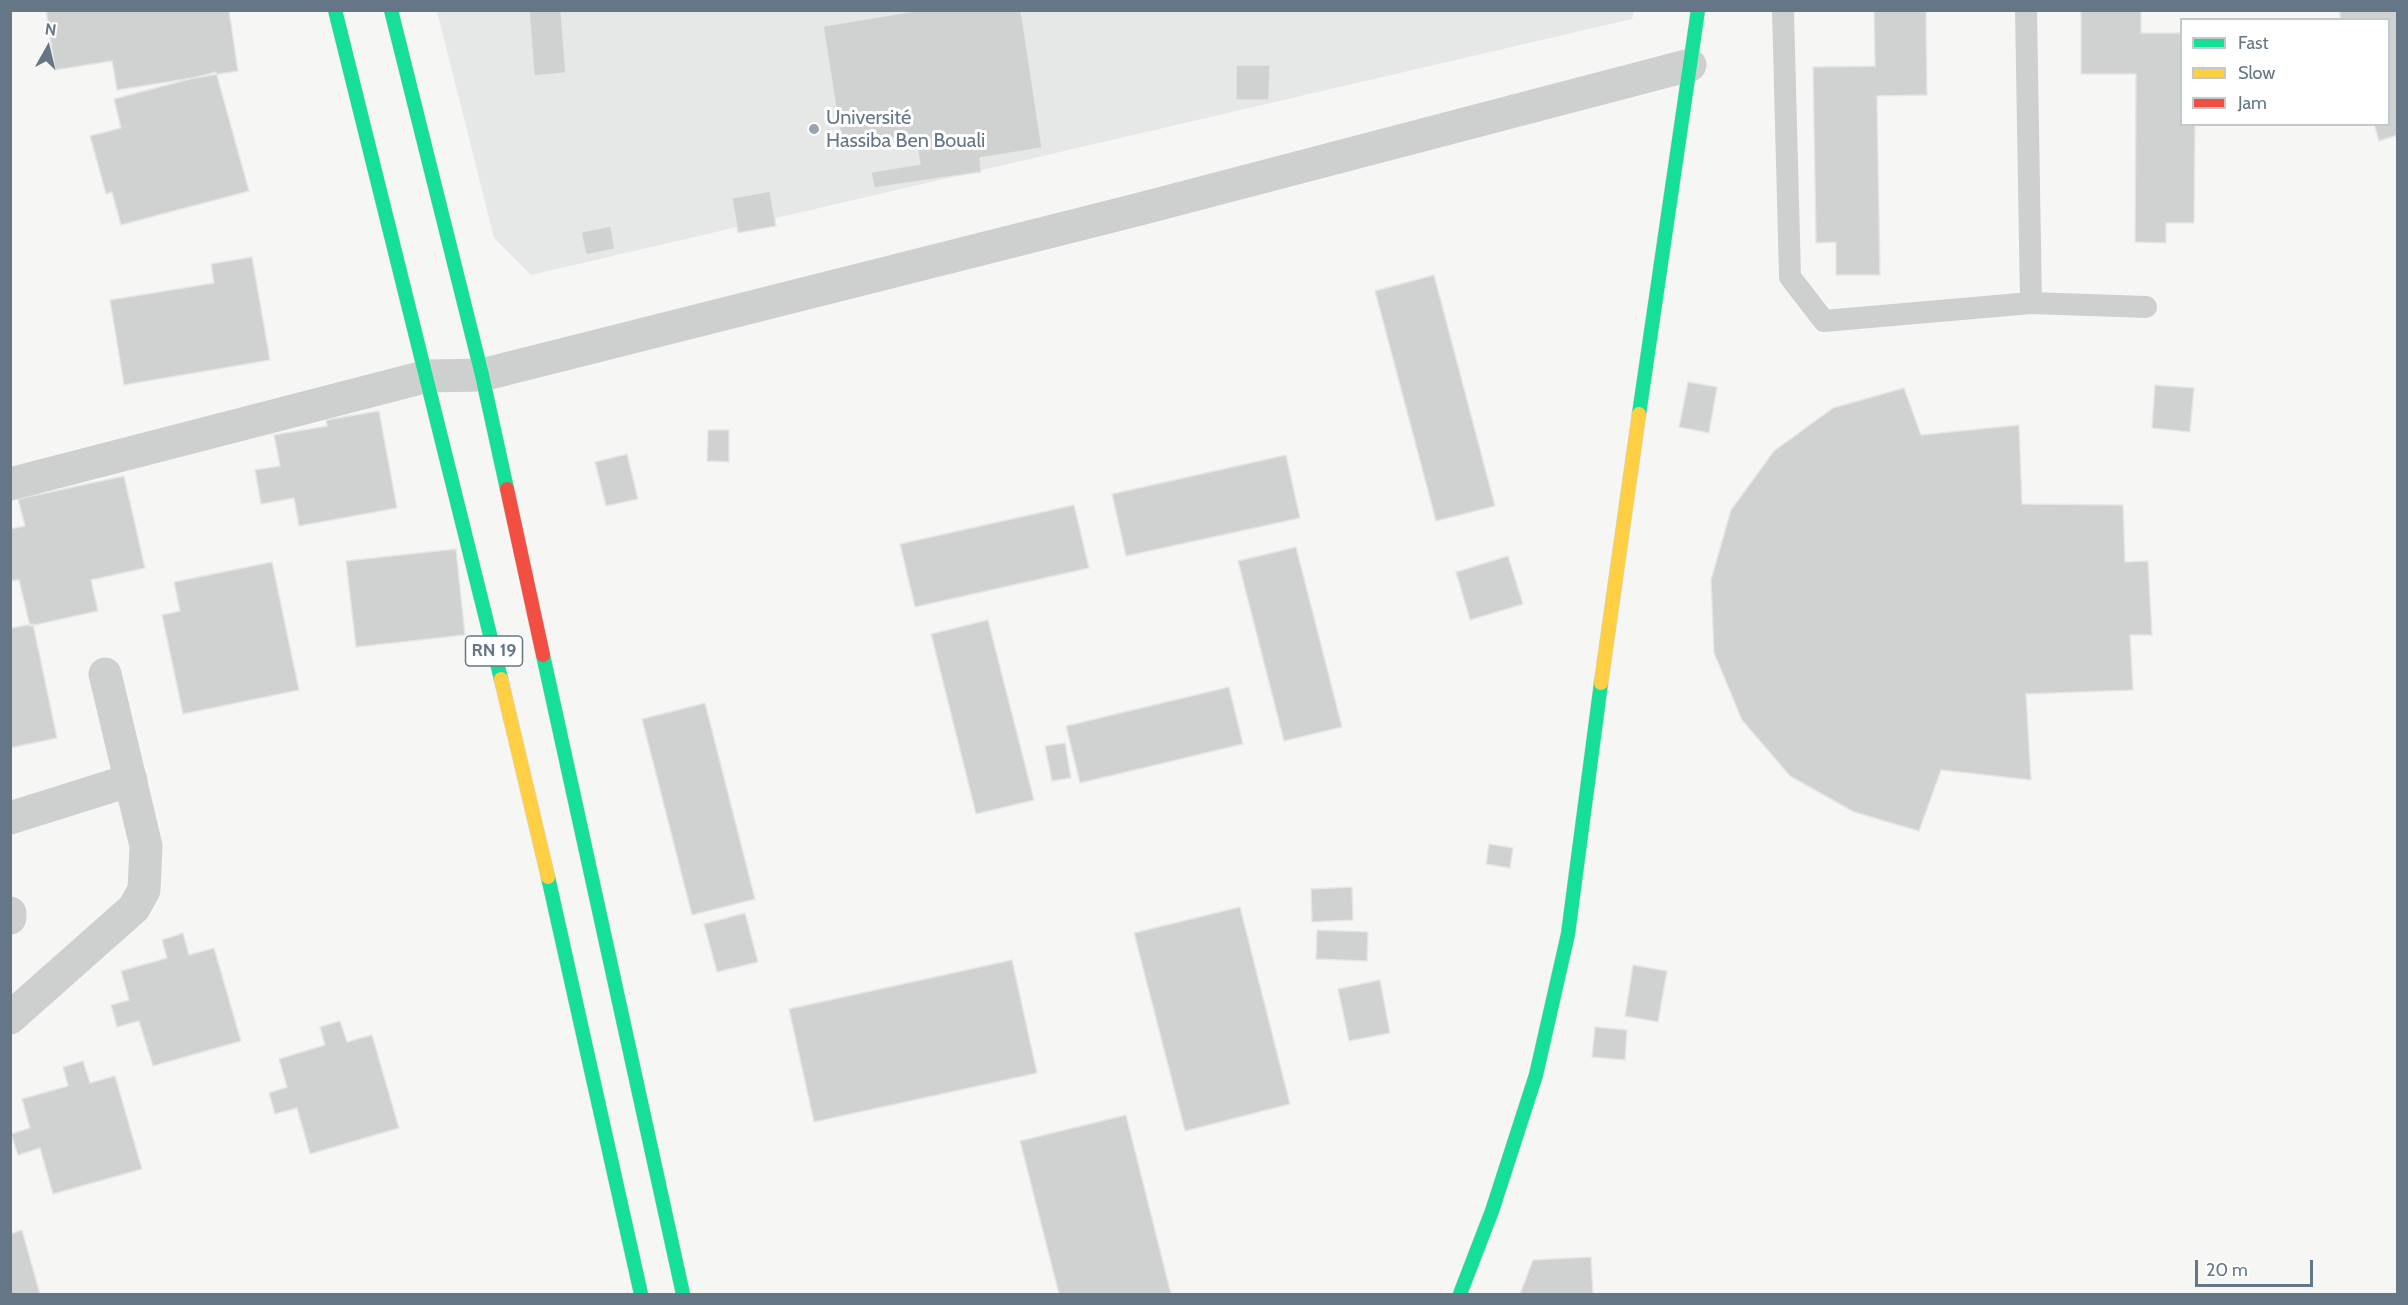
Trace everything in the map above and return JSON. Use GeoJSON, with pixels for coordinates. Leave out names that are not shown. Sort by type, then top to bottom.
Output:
{"type":"FeatureCollection","features":[{"type":"Feature","properties":{"kind":"main road","name":"RN 19"},"geometry":{"type":"LineString","coordinates":[[335,10],[428,376],[542,850],[614,1164],[641,1294]]}},
{"type":"Feature","properties":{"kind":"main road","name":"RN 19"},"geometry":{"type":"LineString","coordinates":[[391,10],[482,375],[683,1294]]}},
{"type":"Feature","properties":{"kind":"main road"},"geometry":{"type":"LineString","coordinates":[[1460,1294],[1492,1211],[1536,1075],[1568,933],[1609,628],[1698,10]]}},
{"type":"Feature","properties":{"kind":"street"},"geometry":{"type":"LineString","coordinates":[[10,484],[428,376],[482,375],[1140,209],[1690,65]]}},
{"type":"Feature","properties":{"kind":"street"},"geometry":{"type":"LineString","coordinates":[[10,1018],[134,908],[144,890],[146,846],[105,674]]}},
{"type":"Feature","properties":{"kind":"street"},"geometry":{"type":"LineString","coordinates":[[10,818],[131,780]]}},
{"type":"Feature","properties":{"kind":"lane"},"geometry":{"type":"LineString","coordinates":[[1783,10],[1790,277],[1824,321],[2031,303],[2146,307]]}},
{"type":"Feature","properties":{"kind":"lane"},"geometry":{"type":"LineString","coordinates":[[2026,10],[2031,303]]}},
{"type":"Feature","properties":{"kind":"shaded area","name":"Université Hassiba Ben Bouali"},"geometry":{"type":"Polygon","coordinates":[[[437,11],[1634,11],[1632,19],[531,275],[494,238],[437,11]]]}},
{"type":"Feature","properties":{"kind":"building"},"geometry":{"type":"Polygon","coordinates":[[[46,10],[229,10],[238,71],[117,90],[112,61],[55,70],[46,10]]]}},
{"type":"Feature","properties":{"kind":"building"},"geometry":{"type":"Polygon","coordinates":[[[529,10],[561,10],[566,73],[534,76],[529,10]]]}},
{"type":"Feature","properties":{"kind":"building"},"geometry":{"type":"Polygon","coordinates":[[[920,10],[1021,10],[1042,148],[980,158],[981,172],[874,188],[871,172],[920,164],[915,135],[842,146],[823,26],[920,10]]]}},
{"type":"Feature","properties":{"kind":"building"},"geometry":{"type":"Polygon","coordinates":[[[1874,10],[1926,10],[1927,95],[1877,96],[1880,275],[1836,275],[1836,242],[1816,243],[1813,67],[1875,66],[1874,10]]]}},
{"type":"Feature","properties":{"kind":"building"},"geometry":{"type":"Polygon","coordinates":[[[2081,10],[2141,10],[2141,33],[2180,33],[2180,126],[2195,126],[2194,223],[2166,223],[2166,243],[2135,242],[2136,74],[2081,74],[2081,10]]]}},
{"type":"Feature","properties":{"kind":"building"},"geometry":{"type":"Polygon","coordinates":[[[2339,10],[2397,10],[2398,135],[2379,141],[2375,126],[2390,126],[2390,18],[2341,18],[2339,10]]]}},
{"type":"Feature","properties":{"kind":"building"},"geometry":{"type":"Polygon","coordinates":[[[1236,65],[1270,65],[1269,100],[1236,100],[1236,65]]]}},
{"type":"Feature","properties":{"kind":"building"},"geometry":{"type":"Polygon","coordinates":[[[216,72],[249,191],[121,225],[112,192],[106,194],[90,136],[121,128],[114,99],[216,72]]]}},
{"type":"Feature","properties":{"kind":"building"},"geometry":{"type":"Polygon","coordinates":[[[770,191],[776,226],[738,233],[732,198],[770,191]]]}},
{"type":"Feature","properties":{"kind":"building"},"geometry":{"type":"Polygon","coordinates":[[[611,226],[615,249],[586,255],[581,232],[611,226]]]}},
{"type":"Feature","properties":{"kind":"building"},"geometry":{"type":"Polygon","coordinates":[[[252,257],[270,360],[124,385],[110,300],[214,283],[211,264],[252,257]]]}},
{"type":"Feature","properties":{"kind":"building"},"geometry":{"type":"Polygon","coordinates":[[[1434,275],[1495,506],[1436,521],[1375,291],[1434,275]]]}},
{"type":"Feature","properties":{"kind":"building"},"geometry":{"type":"Polygon","coordinates":[[[1688,382],[1717,387],[1709,433],[1679,427],[1688,382]]]}},
{"type":"Feature","properties":{"kind":"building"},"geometry":{"type":"Polygon","coordinates":[[[2155,385],[2194,388],[2190,432],[2152,428],[2155,385]]]}},
{"type":"Feature","properties":{"kind":"building"},"geometry":{"type":"Polygon","coordinates":[[[1904,388],[1921,435],[2019,425],[2022,504],[2123,505],[2125,562],[2148,561],[2152,635],[2130,635],[2133,690],[2026,694],[2031,780],[1941,770],[1919,831],[1854,812],[1790,776],[1742,720],[1714,653],[1711,580],[1731,510],[1774,451],[1833,408],[1904,388]]]}},
{"type":"Feature","properties":{"kind":"building"},"geometry":{"type":"Polygon","coordinates":[[[379,411],[397,508],[299,526],[294,498],[261,504],[255,470],[280,466],[274,435],[327,426],[326,420],[379,411]]]}},
{"type":"Feature","properties":{"kind":"building"},"geometry":{"type":"Polygon","coordinates":[[[708,430],[729,430],[729,462],[707,461],[708,430]]]}},
{"type":"Feature","properties":{"kind":"building"},"geometry":{"type":"Polygon","coordinates":[[[627,454],[638,499],[606,506],[595,462],[627,454]]]}},
{"type":"Feature","properties":{"kind":"building"},"geometry":{"type":"Polygon","coordinates":[[[1286,455],[1300,518],[1126,556],[1112,494],[1286,455]]]}},
{"type":"Feature","properties":{"kind":"building"},"geometry":{"type":"Polygon","coordinates":[[[124,476],[145,568],[91,580],[98,611],[30,626],[19,580],[10,581],[10,529],[25,526],[18,499],[124,476]]]}},
{"type":"Feature","properties":{"kind":"building"},"geometry":{"type":"Polygon","coordinates":[[[1074,505],[1089,568],[915,607],[900,544],[1074,505]]]}},
{"type":"Feature","properties":{"kind":"building"},"geometry":{"type":"Polygon","coordinates":[[[1296,547],[1342,727],[1284,741],[1238,561],[1296,547]]]}},
{"type":"Feature","properties":{"kind":"building"},"geometry":{"type":"Polygon","coordinates":[[[456,549],[465,635],[356,647],[346,561],[456,549]]]}},
{"type":"Feature","properties":{"kind":"building"},"geometry":{"type":"Polygon","coordinates":[[[1508,556],[1523,604],[1470,620],[1456,572],[1508,556]]]}},
{"type":"Feature","properties":{"kind":"building"},"geometry":{"type":"Polygon","coordinates":[[[272,562],[299,690],[183,714],[162,615],[180,611],[174,582],[272,562]]]}},
{"type":"Feature","properties":{"kind":"building"},"geometry":{"type":"Polygon","coordinates":[[[988,620],[1034,800],[976,814],[931,634],[988,620]]]}},
{"type":"Feature","properties":{"kind":"building"},"geometry":{"type":"Polygon","coordinates":[[[33,624],[57,738],[10,748],[10,628],[33,624]]]}},
{"type":"Feature","properties":{"kind":"building"},"geometry":{"type":"Polygon","coordinates":[[[1229,687],[1243,744],[1080,783],[1066,726],[1229,687]]]}},
{"type":"Feature","properties":{"kind":"building"},"geometry":{"type":"Polygon","coordinates":[[[705,703],[755,899],[692,915],[642,719],[705,703]]]}},
{"type":"Feature","properties":{"kind":"building"},"geometry":{"type":"Polygon","coordinates":[[[1065,743],[1071,778],[1052,781],[1045,746],[1065,743]]]}},
{"type":"Feature","properties":{"kind":"building"},"geometry":{"type":"Polygon","coordinates":[[[1489,844],[1513,848],[1510,868],[1486,864],[1489,844]]]}},
{"type":"Feature","properties":{"kind":"building"},"geometry":{"type":"Polygon","coordinates":[[[1352,887],[1353,920],[1312,922],[1311,889],[1352,887]]]}},
{"type":"Feature","properties":{"kind":"building"},"geometry":{"type":"Polygon","coordinates":[[[1240,907],[1290,1104],[1185,1131],[1134,933],[1240,907]]]}},
{"type":"Feature","properties":{"kind":"building"},"geometry":{"type":"Polygon","coordinates":[[[745,913],[758,962],[717,972],[704,924],[745,913]]]}},
{"type":"Feature","properties":{"kind":"building"},"geometry":{"type":"Polygon","coordinates":[[[1317,930],[1368,932],[1367,961],[1316,959],[1317,930]]]}},
{"type":"Feature","properties":{"kind":"building"},"geometry":{"type":"Polygon","coordinates":[[[183,933],[189,955],[214,948],[241,1041],[153,1066],[139,1021],[117,1027],[111,1005],[129,1000],[121,971],[167,958],[162,940],[183,933]]]}},
{"type":"Feature","properties":{"kind":"building"},"geometry":{"type":"Polygon","coordinates":[[[1012,960],[1037,1073],[814,1122],[789,1009],[1012,960]]]}},
{"type":"Feature","properties":{"kind":"building"},"geometry":{"type":"Polygon","coordinates":[[[1633,965],[1667,971],[1658,1022],[1625,1016],[1633,965]]]}},
{"type":"Feature","properties":{"kind":"building"},"geometry":{"type":"Polygon","coordinates":[[[1380,980],[1390,1033],[1349,1041],[1338,989],[1380,980]]]}},
{"type":"Feature","properties":{"kind":"building"},"geometry":{"type":"Polygon","coordinates":[[[340,1021],[347,1042],[372,1035],[399,1128],[310,1154],[297,1108],[275,1114],[269,1093],[287,1087],[279,1059],[325,1045],[320,1027],[340,1021]]]}},
{"type":"Feature","properties":{"kind":"building"},"geometry":{"type":"Polygon","coordinates":[[[1595,1027],[1627,1030],[1625,1060],[1592,1057],[1595,1027]]]}},
{"type":"Feature","properties":{"kind":"building"},"geometry":{"type":"Polygon","coordinates":[[[83,1061],[90,1083],[115,1076],[142,1169],[53,1194],[40,1148],[18,1155],[11,1134],[30,1128],[22,1099],[68,1086],[63,1067],[83,1061]]]}},
{"type":"Feature","properties":{"kind":"building"},"geometry":{"type":"Polygon","coordinates":[[[1126,1115],[1171,1294],[1059,1294],[1020,1141],[1126,1115]]]}},
{"type":"Feature","properties":{"kind":"building"},"geometry":{"type":"Polygon","coordinates":[[[22,1230],[40,1294],[10,1294],[10,1234],[22,1230]]]}},
{"type":"Feature","properties":{"kind":"building"},"geometry":{"type":"Polygon","coordinates":[[[1591,1257],[1593,1294],[1520,1294],[1533,1260],[1591,1257]]]}},
{"type":"Feature","properties":{"kind":"traffic: fast"},"geometry":{"type":"LineString","coordinates":[[335,10],[501,679]]}},
{"type":"Feature","properties":{"kind":"traffic: fast"},"geometry":{"type":"LineString","coordinates":[[391,10],[482,375],[507,489]]}},
{"type":"Feature","properties":{"kind":"traffic: fast"},"geometry":{"type":"LineString","coordinates":[[1639,414],[1698,10]]}},
{"type":"Feature","properties":{"kind":"traffic: fast"},"geometry":{"type":"LineString","coordinates":[[543,655],[683,1294]]}},
{"type":"Feature","properties":{"kind":"traffic: fast"},"geometry":{"type":"LineString","coordinates":[[1460,1294],[1492,1211],[1536,1075],[1568,934],[1601,683]]}},
{"type":"Feature","properties":{"kind":"traffic: fast"},"geometry":{"type":"LineString","coordinates":[[548,877],[641,1294]]}},
{"type":"Feature","properties":{"kind":"traffic: slow"},"geometry":{"type":"LineString","coordinates":[[1601,683],[1639,414]]}},
{"type":"Feature","properties":{"kind":"traffic: slow"},"geometry":{"type":"LineString","coordinates":[[501,679],[548,877]]}},
{"type":"Feature","properties":{"kind":"traffic: jam"},"geometry":{"type":"LineString","coordinates":[[507,489],[543,655]]}},
{"type":"Feature","properties":{"kind":"place","name":"Université Hassiba Ben Bouali"},"geometry":{"type":"Point","coordinates":[814,129]}}]}
